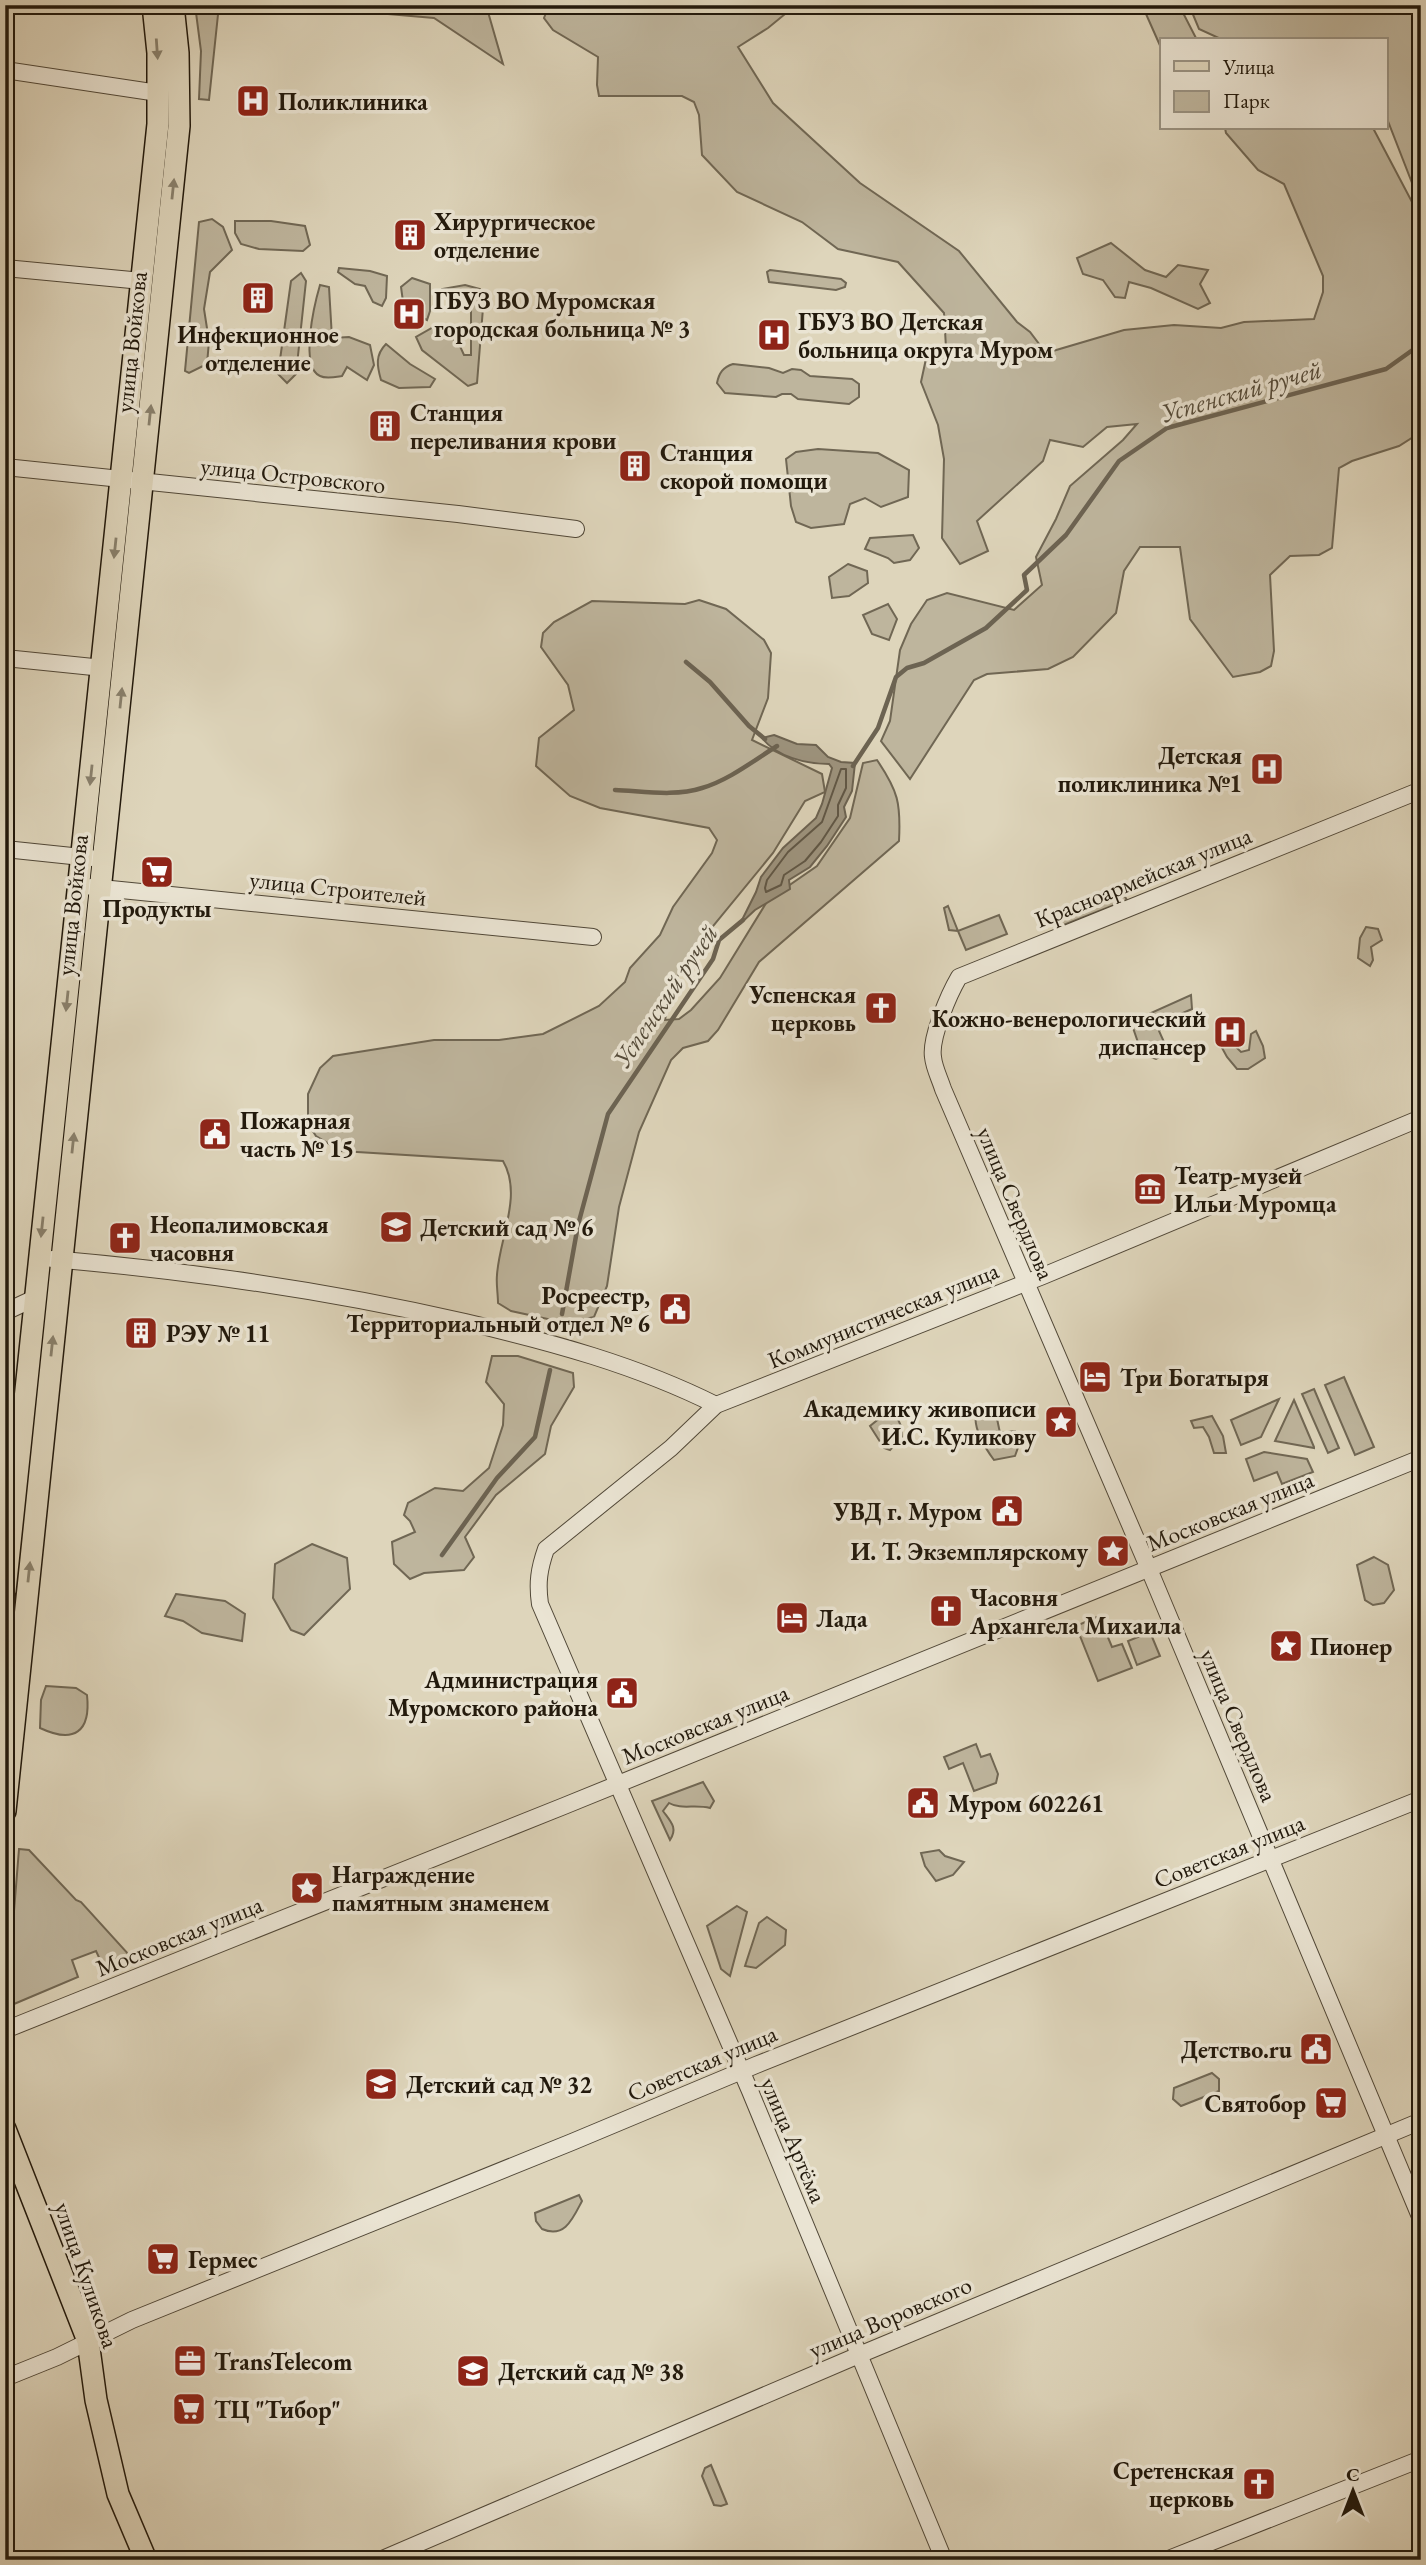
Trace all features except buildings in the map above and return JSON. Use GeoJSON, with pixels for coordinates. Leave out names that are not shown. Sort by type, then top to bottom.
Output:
{"type":"FeatureCollection","features":[{"type":"Feature","properties":{"kind":"main road","name":"улица Войкова"},"geometry":{"type":"LineString","coordinates":[[93,859],[103,668],[158,124],[158,53],[153,5]]}},
{"type":"Feature","properties":{"kind":"main road","name":"улица Войкова"},"geometry":{"type":"LineString","coordinates":[[5,1811],[61,1260],[90,887],[143,483],[179,126],[178,53],[173,5]]}},
{"type":"Feature","properties":{"kind":"main road","name":"улица Войкова"},"geometry":{"type":"LineString","coordinates":[[5,1591],[39,1258],[90,887]]}},
{"type":"Feature","properties":{"kind":"main road","name":"улица Куликова"},"geometry":{"type":"LineString","coordinates":[[5,2129],[88,2341],[96,2400],[118,2494],[146,2560]]}},
{"type":"Feature","properties":{"kind":"street"},"geometry":{"type":"LineString","coordinates":[[5,71],[158,93]]}},
{"type":"Feature","properties":{"kind":"street"},"geometry":{"type":"LineString","coordinates":[[5,268],[142,281]]}},
{"type":"Feature","properties":{"kind":"street","name":"улица Островского"},"geometry":{"type":"LineString","coordinates":[[5,467],[458,514],[576,529]]}},
{"type":"Feature","properties":{"kind":"street"},"geometry":{"type":"LineString","coordinates":[[5,658],[103,668]]}},
{"type":"Feature","properties":{"kind":"street","name":"Красноармейская улица"},"geometry":{"type":"LineString","coordinates":[[932,1055],[942,1014],[959,977],[1421,790]]}},
{"type":"Feature","properties":{"kind":"street"},"geometry":{"type":"LineString","coordinates":[[5,849],[93,859]]}},
{"type":"Feature","properties":{"kind":"street","name":"улица Строителей"},"geometry":{"type":"LineString","coordinates":[[90,887],[593,937]]}},
{"type":"Feature","properties":{"kind":"street","name":"улица Свердлова"},"geometry":{"type":"LineString","coordinates":[[932,1055],[943,1089],[1149,1569],[1421,2219]]}},
{"type":"Feature","properties":{"kind":"street","name":"Коммунистическая улица"},"geometry":{"type":"LineString","coordinates":[[537,1583],[546,1549],[671,1448],[716,1405],[1026,1283],[1421,1118]]}},
{"type":"Feature","properties":{"kind":"street"},"geometry":{"type":"LineString","coordinates":[[39,1258],[216,1278],[401,1308],[523,1336],[608,1360],[671,1382],[716,1405]]}},
{"type":"Feature","properties":{"kind":"street"},"geometry":{"type":"LineString","coordinates":[[5,1312],[35,1298]]}},
{"type":"Feature","properties":{"kind":"street","name":"Московская улица"},"geometry":{"type":"LineString","coordinates":[[5,2030],[1421,1458]]}},
{"type":"Feature","properties":{"kind":"street","name":"улица Артёма"},"geometry":{"type":"LineString","coordinates":[[537,1583],[540,1604],[740,2071],[944,2560]]}},
{"type":"Feature","properties":{"kind":"street","name":"Советская улица"},"geometry":{"type":"LineString","coordinates":[[5,2378],[57,2357],[132,2320],[560,2147],[740,2071],[1421,1799]]}},
{"type":"Feature","properties":{"kind":"street","name":"улица Воровского"},"geometry":{"type":"LineString","coordinates":[[380,2560],[859,2355],[1421,2121]]}},
{"type":"Feature","properties":{"kind":"street"},"geometry":{"type":"LineString","coordinates":[[1166,2560],[1421,2459]]}},
{"type":"Feature","properties":{"kind":"green space"},"geometry":{"type":"Polygon","coordinates":[[[195,5],[219,5],[209,100],[199,99],[201,51],[195,5]]]}},
{"type":"Feature","properties":{"kind":"green space"},"geometry":{"type":"Polygon","coordinates":[[[366,5],[486,5],[503,64],[434,18],[388,14],[366,5]]]}},
{"type":"Feature","properties":{"kind":"green space"},"geometry":{"type":"Polygon","coordinates":[[[549,5],[796,5],[768,28],[738,47],[773,103],[860,183],[959,251],[1046,353],[1124,330],[1174,325],[1221,328],[1244,322],[1314,319],[1323,292],[1323,276],[1284,184],[1258,170],[1225,130],[1374,130],[1421,219],[1421,432],[1399,446],[1339,468],[1332,548],[1319,555],[1290,556],[1270,575],[1274,651],[1271,666],[1260,672],[1233,677],[1190,619],[1180,547],[1140,547],[1124,571],[1116,613],[1073,657],[1048,669],[987,674],[974,680],[910,779],[881,741],[890,721],[900,650],[911,624],[927,600],[947,593],[1014,610],[1042,585],[1036,557],[1070,486],[1123,440],[1137,424],[1107,427],[1083,447],[1050,440],[1043,461],[977,521],[988,551],[960,564],[942,538],[944,459],[938,425],[921,382],[927,354],[946,348],[944,313],[898,262],[838,249],[802,222],[737,192],[702,155],[699,115],[694,102],[682,96],[599,96],[598,57],[553,30],[544,18],[549,5]]]}},
{"type":"Feature","properties":{"kind":"green space"},"geometry":{"type":"Polygon","coordinates":[[[1142,5],[1179,5],[1196,38],[1160,38],[1160,46],[1142,5]]]}},
{"type":"Feature","properties":{"kind":"green space"},"geometry":{"type":"Polygon","coordinates":[[[1189,5],[1421,5],[1421,206],[1388,121],[1388,38],[1219,38],[1199,29],[1189,5]]]}},
{"type":"Feature","properties":{"kind":"green space"},"geometry":{"type":"Polygon","coordinates":[[[212,219],[223,227],[232,250],[210,272],[204,309],[209,341],[207,364],[189,373],[185,371],[199,222],[212,219]]]}},
{"type":"Feature","properties":{"kind":"green space"},"geometry":{"type":"Polygon","coordinates":[[[235,221],[271,221],[305,226],[310,245],[303,251],[259,249],[241,244],[235,233],[235,221]]]}},
{"type":"Feature","properties":{"kind":"green space"},"geometry":{"type":"Polygon","coordinates":[[[1111,243],[1145,270],[1166,277],[1178,265],[1208,270],[1200,284],[1210,303],[1198,309],[1151,288],[1129,282],[1125,298],[1115,297],[1103,280],[1083,274],[1077,258],[1111,243]]]}},
{"type":"Feature","properties":{"kind":"green space"},"geometry":{"type":"Polygon","coordinates":[[[339,268],[370,271],[387,276],[386,298],[382,306],[373,302],[365,286],[355,284],[338,272],[339,268]]]}},
{"type":"Feature","properties":{"kind":"green space"},"geometry":{"type":"Polygon","coordinates":[[[770,270],[841,279],[846,283],[845,287],[836,290],[769,282],[767,272],[770,270]]]}},
{"type":"Feature","properties":{"kind":"green space"},"geometry":{"type":"Polygon","coordinates":[[[301,273],[306,281],[296,374],[287,383],[278,374],[291,281],[301,273]]]}},
{"type":"Feature","properties":{"kind":"green space"},"geometry":{"type":"Polygon","coordinates":[[[412,278],[430,284],[430,311],[427,320],[404,309],[401,287],[412,278]]]}},
{"type":"Feature","properties":{"kind":"green space"},"geometry":{"type":"Polygon","coordinates":[[[320,285],[329,287],[332,338],[349,337],[370,345],[374,365],[367,380],[347,367],[342,376],[334,377],[322,377],[314,370],[309,348],[320,285]]]}},
{"type":"Feature","properties":{"kind":"green space"},"geometry":{"type":"Polygon","coordinates":[[[465,285],[480,289],[483,308],[477,383],[468,386],[422,350],[416,337],[437,325],[459,344],[464,355],[471,355],[471,309],[441,296],[442,289],[465,285]]]}},
{"type":"Feature","properties":{"kind":"green space"},"geometry":{"type":"Polygon","coordinates":[[[386,344],[410,364],[435,379],[430,387],[399,388],[381,380],[378,361],[386,344]]]}},
{"type":"Feature","properties":{"kind":"green space"},"geometry":{"type":"Polygon","coordinates":[[[733,364],[769,368],[783,373],[792,369],[801,370],[810,376],[852,379],[859,384],[859,397],[849,404],[798,399],[791,394],[776,397],[725,393],[717,383],[718,379],[724,369],[733,364]]]}},
{"type":"Feature","properties":{"kind":"green space"},"geometry":{"type":"Polygon","coordinates":[[[818,449],[878,453],[909,470],[908,497],[881,507],[865,498],[850,504],[844,524],[811,528],[796,522],[791,506],[786,459],[796,452],[818,449]]]}},
{"type":"Feature","properties":{"kind":"green space"},"geometry":{"type":"Polygon","coordinates":[[[913,535],[919,548],[910,560],[894,563],[865,549],[870,538],[913,535]]]}},
{"type":"Feature","properties":{"kind":"green space"},"geometry":{"type":"Polygon","coordinates":[[[848,564],[867,571],[868,583],[849,596],[832,598],[829,577],[848,564]]]}},
{"type":"Feature","properties":{"kind":"green space"},"geometry":{"type":"Polygon","coordinates":[[[699,600],[726,609],[764,640],[771,653],[768,698],[752,740],[822,774],[825,792],[805,801],[773,853],[695,948],[671,987],[665,1020],[679,1019],[691,1010],[720,978],[768,900],[817,866],[850,818],[863,763],[877,760],[890,780],[897,798],[899,841],[759,962],[718,1030],[708,1041],[683,1048],[671,1060],[639,1132],[619,1207],[607,1286],[594,1317],[566,1323],[511,1311],[498,1303],[497,1285],[511,1188],[503,1161],[341,1151],[316,1136],[308,1124],[308,1094],[320,1068],[333,1056],[434,1040],[499,1040],[543,1034],[599,1006],[625,982],[630,968],[660,935],[673,907],[712,853],[717,840],[709,828],[600,808],[570,796],[536,766],[539,738],[574,710],[568,685],[541,647],[543,633],[554,622],[592,601],[685,604],[699,600]]]}},
{"type":"Feature","properties":{"kind":"green space"},"geometry":{"type":"Polygon","coordinates":[[[888,604],[897,619],[889,640],[872,634],[863,615],[888,604]]]}},
{"type":"Feature","properties":{"kind":"green space"},"geometry":{"type":"Polygon","coordinates":[[[1122,892],[1127,900],[1061,926],[1050,921],[1122,892]]]}},
{"type":"Feature","properties":{"kind":"green space"},"geometry":{"type":"Polygon","coordinates":[[[948,906],[958,931],[949,930],[944,908],[948,906]]]}},
{"type":"Feature","properties":{"kind":"green space"},"geometry":{"type":"Polygon","coordinates":[[[999,915],[1007,934],[966,950],[958,931],[999,915]]]}},
{"type":"Feature","properties":{"kind":"green space"},"geometry":{"type":"Polygon","coordinates":[[[1366,927],[1378,929],[1382,940],[1371,947],[1373,960],[1370,966],[1358,958],[1360,938],[1366,927]]]}},
{"type":"Feature","properties":{"kind":"green space"},"geometry":{"type":"Polygon","coordinates":[[[1191,995],[1192,1009],[1169,1019],[1159,1031],[1165,1054],[1156,1059],[1142,1054],[1131,1022],[1191,995]]]}},
{"type":"Feature","properties":{"kind":"green space"},"geometry":{"type":"Polygon","coordinates":[[[1256,1031],[1265,1058],[1248,1069],[1237,1069],[1221,1046],[1229,1040],[1241,1052],[1249,1050],[1251,1034],[1256,1031]]]}},
{"type":"Feature","properties":{"kind":"green space"},"geometry":{"type":"Polygon","coordinates":[[[41,1328],[46,1328],[5,1739],[5,1666],[41,1328]]]}},
{"type":"Feature","properties":{"kind":"green space"},"geometry":{"type":"Polygon","coordinates":[[[492,1356],[518,1356],[573,1373],[574,1387],[551,1426],[545,1454],[496,1495],[465,1537],[474,1557],[464,1570],[424,1573],[410,1579],[394,1564],[392,1542],[415,1532],[404,1515],[408,1503],[435,1488],[463,1491],[489,1468],[503,1425],[504,1404],[486,1382],[492,1356]]]}},
{"type":"Feature","properties":{"kind":"green space"},"geometry":{"type":"Polygon","coordinates":[[[1344,1377],[1374,1447],[1355,1455],[1325,1385],[1344,1377]]]}},
{"type":"Feature","properties":{"kind":"green space"},"geometry":{"type":"Polygon","coordinates":[[[1314,1389],[1339,1448],[1328,1453],[1302,1394],[1314,1389]]]}},
{"type":"Feature","properties":{"kind":"green space"},"geometry":{"type":"Polygon","coordinates":[[[1279,1399],[1261,1437],[1241,1445],[1231,1420],[1279,1399]]]}},
{"type":"Feature","properties":{"kind":"green space"},"geometry":{"type":"Polygon","coordinates":[[[1294,1400],[1314,1447],[1314,1448],[1275,1441],[1294,1400]]]}},
{"type":"Feature","properties":{"kind":"green space"},"geometry":{"type":"Polygon","coordinates":[[[987,1409],[996,1414],[1000,1433],[1015,1431],[1021,1439],[1015,1456],[994,1460],[987,1450],[978,1432],[976,1414],[987,1409]]]}},
{"type":"Feature","properties":{"kind":"green space"},"geometry":{"type":"Polygon","coordinates":[[[896,1415],[902,1437],[890,1450],[884,1448],[870,1426],[880,1418],[896,1415]]]}},
{"type":"Feature","properties":{"kind":"green space"},"geometry":{"type":"Polygon","coordinates":[[[1212,1416],[1223,1436],[1226,1453],[1214,1453],[1203,1427],[1194,1428],[1191,1421],[1212,1416]]]}},
{"type":"Feature","properties":{"kind":"green space"},"geometry":{"type":"Polygon","coordinates":[[[1264,1452],[1307,1459],[1313,1472],[1282,1484],[1277,1472],[1254,1481],[1246,1459],[1264,1452]]]}},
{"type":"Feature","properties":{"kind":"green space"},"geometry":{"type":"Polygon","coordinates":[[[312,1544],[347,1558],[350,1589],[304,1635],[291,1630],[273,1598],[275,1564],[312,1544]]]}},
{"type":"Feature","properties":{"kind":"green space"},"geometry":{"type":"Polygon","coordinates":[[[1374,1557],[1388,1565],[1394,1590],[1384,1603],[1373,1605],[1365,1600],[1357,1565],[1374,1557]]]}},
{"type":"Feature","properties":{"kind":"green space"},"geometry":{"type":"Polygon","coordinates":[[[176,1594],[225,1601],[245,1614],[242,1641],[202,1633],[183,1621],[165,1616],[176,1594]]]}},
{"type":"Feature","properties":{"kind":"green space"},"geometry":{"type":"Polygon","coordinates":[[[1099,1616],[1112,1647],[1122,1644],[1132,1668],[1098,1681],[1076,1626],[1099,1616]]]}},
{"type":"Feature","properties":{"kind":"green space"},"geometry":{"type":"Polygon","coordinates":[[[1150,1632],[1160,1656],[1137,1665],[1128,1641],[1150,1632]]]}},
{"type":"Feature","properties":{"kind":"green space"},"geometry":{"type":"Polygon","coordinates":[[[46,1686],[76,1688],[87,1695],[86,1718],[78,1731],[62,1735],[40,1728],[41,1700],[46,1686]]]}},
{"type":"Feature","properties":{"kind":"green space"},"geometry":{"type":"Polygon","coordinates":[[[976,1744],[981,1757],[990,1754],[998,1774],[996,1783],[974,1791],[963,1763],[949,1769],[944,1757],[976,1744]]]}},
{"type":"Feature","properties":{"kind":"green space"},"geometry":{"type":"Polygon","coordinates":[[[703,1782],[714,1801],[710,1808],[669,1803],[663,1811],[673,1828],[670,1840],[652,1801],[703,1782]]]}},
{"type":"Feature","properties":{"kind":"green space"},"geometry":{"type":"Polygon","coordinates":[[[19,1849],[29,1850],[131,1957],[104,1968],[96,1951],[72,1960],[78,1977],[14,2004],[7,1998],[19,1849]]]}},
{"type":"Feature","properties":{"kind":"green space"},"geometry":{"type":"Polygon","coordinates":[[[939,1850],[945,1856],[964,1862],[953,1875],[936,1881],[925,1866],[921,1853],[939,1850]]]}},
{"type":"Feature","properties":{"kind":"green space"},"geometry":{"type":"Polygon","coordinates":[[[737,1906],[747,1912],[730,1976],[721,1969],[707,1926],[737,1906]]]}},
{"type":"Feature","properties":{"kind":"green space"},"geometry":{"type":"Polygon","coordinates":[[[767,1917],[786,1930],[785,1945],[756,1968],[745,1966],[759,1923],[767,1917]]]}},
{"type":"Feature","properties":{"kind":"green space"},"geometry":{"type":"Polygon","coordinates":[[[1212,2073],[1219,2079],[1219,2091],[1181,2106],[1173,2099],[1174,2088],[1212,2073]]]}},
{"type":"Feature","properties":{"kind":"green space"},"geometry":{"type":"Polygon","coordinates":[[[579,2195],[582,2201],[562,2229],[542,2229],[536,2221],[535,2213],[579,2195]]]}},
{"type":"Feature","properties":{"kind":"green space"},"geometry":{"type":"Polygon","coordinates":[[[711,2465],[727,2504],[721,2506],[714,2505],[702,2476],[705,2468],[711,2465]]]}},
{"type":"Feature","properties":{"kind":"water"},"geometry":{"type":"Polygon","coordinates":[[[774,735],[797,744],[816,745],[828,757],[855,763],[852,791],[844,807],[846,817],[810,867],[789,880],[790,889],[755,910],[740,924],[761,877],[783,848],[816,818],[832,768],[829,764],[811,763],[784,755],[762,738],[774,735]]]}},
{"type":"Feature","properties":{"kind":"waterway","name":"Успенский ручей"},"geometry":{"type":"LineString","coordinates":[[853,766],[878,728],[896,677],[907,668],[924,663],[986,628],[1027,590],[1024,575],[1066,535],[1119,461],[1167,428],[1386,369],[1421,344]]}},
{"type":"Feature","properties":{"kind":"waterway"},"geometry":{"type":"LineString","coordinates":[[686,662],[710,682],[749,726],[765,739]]}},
{"type":"Feature","properties":{"kind":"waterway"},"geometry":{"type":"LineString","coordinates":[[615,790],[670,793],[692,791],[731,775],[777,746]]}},
{"type":"Feature","properties":{"kind":"waterway","name":"Успенский ручей"},"geometry":{"type":"LineString","coordinates":[[562,1314],[578,1225],[608,1114],[713,959],[719,940],[743,920]]}},
{"type":"Feature","properties":{"kind":"waterway","name":"Успенский ручей"},"geometry":{"type":"LineString","coordinates":[[442,1555],[497,1478],[535,1437],[550,1370]]}},
{"type":"Feature","properties":{"kind":"place","name":"Поликлиника"},"geometry":{"type":"Point","coordinates":[253,101]}},
{"type":"Feature","properties":{"kind":"place","name":"Хирургическое отделение"},"geometry":{"type":"Point","coordinates":[410,235]}},
{"type":"Feature","properties":{"kind":"place","name":"Инфекционное отделение"},"geometry":{"type":"Point","coordinates":[258,298]}},
{"type":"Feature","properties":{"kind":"place","name":"ГБУЗ ВО Муромская городская больница № 3"},"geometry":{"type":"Point","coordinates":[409,314]}},
{"type":"Feature","properties":{"kind":"place","name":"ГБУЗ ВО Детская больница округа Муром"},"geometry":{"type":"Point","coordinates":[774,335]}},
{"type":"Feature","properties":{"kind":"place","name":"Станция переливания крови"},"geometry":{"type":"Point","coordinates":[385,426]}},
{"type":"Feature","properties":{"kind":"place","name":"Станция скорой помощи"},"geometry":{"type":"Point","coordinates":[635,466]}},
{"type":"Feature","properties":{"kind":"place","name":"Детская поликлиника №1"},"geometry":{"type":"Point","coordinates":[1267,769]}},
{"type":"Feature","properties":{"kind":"place","name":"Продукты"},"geometry":{"type":"Point","coordinates":[157,872]}},
{"type":"Feature","properties":{"kind":"place","name":"Успенская церковь"},"geometry":{"type":"Point","coordinates":[881,1008]}},
{"type":"Feature","properties":{"kind":"place","name":"Кожно-венерологический диспансер"},"geometry":{"type":"Point","coordinates":[1230,1032]}},
{"type":"Feature","properties":{"kind":"place","name":"Пожарная часть № 15"},"geometry":{"type":"Point","coordinates":[215,1134]}},
{"type":"Feature","properties":{"kind":"place","name":"Театр-музей Ильи Муромца"},"geometry":{"type":"Point","coordinates":[1150,1189]}},
{"type":"Feature","properties":{"kind":"place","name":"Детский сад № 6"},"geometry":{"type":"Point","coordinates":[396,1227]}},
{"type":"Feature","properties":{"kind":"place","name":"Неопалимовская часовня"},"geometry":{"type":"Point","coordinates":[125,1238]}},
{"type":"Feature","properties":{"kind":"place","name":"Росреестр, Территориальный отдел № 6"},"geometry":{"type":"Point","coordinates":[675,1309]}},
{"type":"Feature","properties":{"kind":"place","name":"РЭУ № 11"},"geometry":{"type":"Point","coordinates":[141,1333]}},
{"type":"Feature","properties":{"kind":"place","name":"Три Богатыря"},"geometry":{"type":"Point","coordinates":[1095,1377]}},
{"type":"Feature","properties":{"kind":"place","name":"Академику живописи И.С. Куликову"},"geometry":{"type":"Point","coordinates":[1061,1422]}},
{"type":"Feature","properties":{"kind":"place","name":"УВД г. Муром"},"geometry":{"type":"Point","coordinates":[1007,1511]}},
{"type":"Feature","properties":{"kind":"place","name":"И. Т. Экземплярскому"},"geometry":{"type":"Point","coordinates":[1113,1551]}},
{"type":"Feature","properties":{"kind":"place","name":"Часовня Архангела Михаила"},"geometry":{"type":"Point","coordinates":[946,1611]}},
{"type":"Feature","properties":{"kind":"place","name":"Лада"},"geometry":{"type":"Point","coordinates":[792,1618]}},
{"type":"Feature","properties":{"kind":"place","name":"Пионер"},"geometry":{"type":"Point","coordinates":[1286,1646]}},
{"type":"Feature","properties":{"kind":"place","name":"Администрация Муромского района"},"geometry":{"type":"Point","coordinates":[622,1693]}},
{"type":"Feature","properties":{"kind":"place","name":"Муром 602261"},"geometry":{"type":"Point","coordinates":[923,1803]}},
{"type":"Feature","properties":{"kind":"place","name":"Награждение памятным знаменем"},"geometry":{"type":"Point","coordinates":[307,1888]}},
{"type":"Feature","properties":{"kind":"place","name":"Детство.ru"},"geometry":{"type":"Point","coordinates":[1316,2049]}},
{"type":"Feature","properties":{"kind":"place","name":"Детский сад № 32"},"geometry":{"type":"Point","coordinates":[381,2084]}},
{"type":"Feature","properties":{"kind":"place","name":"Святобор"},"geometry":{"type":"Point","coordinates":[1331,2103]}},
{"type":"Feature","properties":{"kind":"place","name":"Гермес"},"geometry":{"type":"Point","coordinates":[163,2259]}},
{"type":"Feature","properties":{"kind":"place","name":"TransTelecom"},"geometry":{"type":"Point","coordinates":[190,2361]}},
{"type":"Feature","properties":{"kind":"place","name":"Детский сад № 38"},"geometry":{"type":"Point","coordinates":[473,2371]}},
{"type":"Feature","properties":{"kind":"place","name":"ТЦ \"Тибор\""},"geometry":{"type":"Point","coordinates":[189,2409]}},
{"type":"Feature","properties":{"kind":"place","name":"Сретенская церковь"},"geometry":{"type":"Point","coordinates":[1259,2484]}}]}
